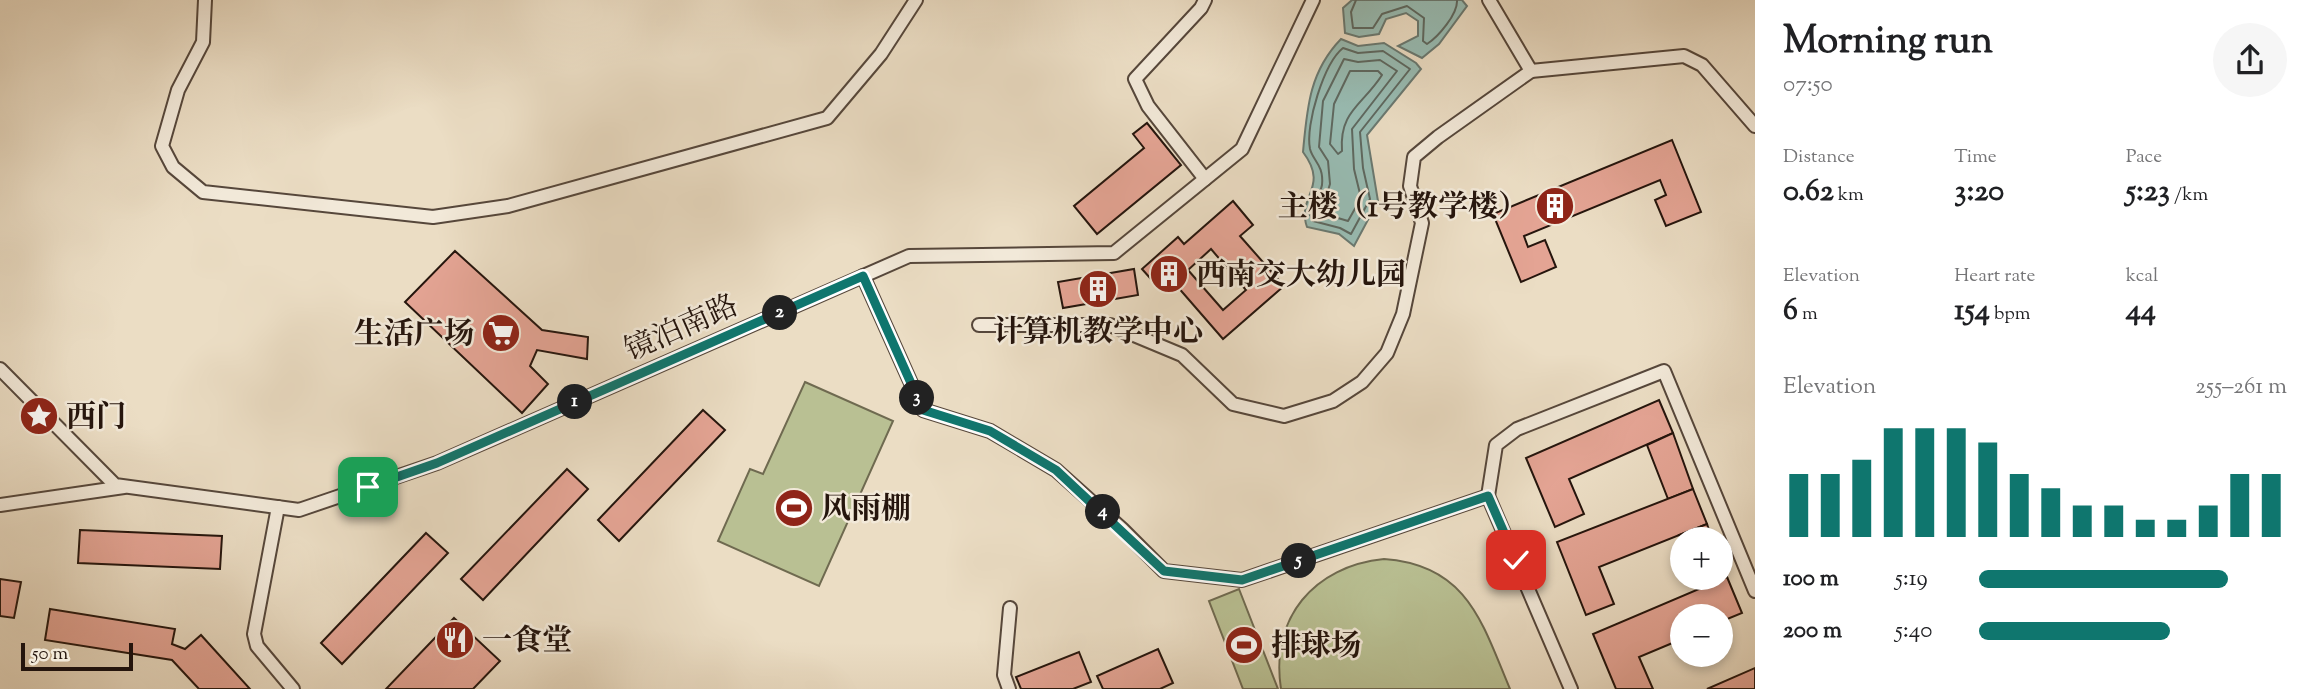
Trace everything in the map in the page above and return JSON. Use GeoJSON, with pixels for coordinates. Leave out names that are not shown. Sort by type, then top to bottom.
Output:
{"type":"FeatureCollection","features":[{"type":"Feature","properties":{"kind":"street"},"geometry":{"type":"LineString","coordinates":[[205,0],[203,42],[178,89],[162,146],[173,167],[203,191],[433,217],[508,206],[827,118],[881,54],[916,0]]}},
{"type":"Feature","properties":{"kind":"street"},"geometry":{"type":"LineString","coordinates":[[1205,0],[1201,8],[1135,79],[1148,106],[1205,179]]}},
{"type":"Feature","properties":{"kind":"street","name":"镜泊南路"},"geometry":{"type":"LineString","coordinates":[[0,369],[115,485],[299,510],[437,463],[909,256],[1114,253],[1242,149],[1313,0]]}},
{"type":"Feature","properties":{"kind":"street"},"geometry":{"type":"LineString","coordinates":[[1489,0],[1531,71]]}},
{"type":"Feature","properties":{"kind":"street"},"geometry":{"type":"LineString","coordinates":[[979,325],[1111,325],[1182,355],[1233,404],[1284,416],[1333,401],[1362,382],[1387,354],[1403,314],[1422,223],[1410,186],[1414,157],[1531,71],[1684,56],[1702,65],[1755,126]]}},
{"type":"Feature","properties":{"kind":"street"},"geometry":{"type":"LineString","coordinates":[[863,276],[923,410],[990,431],[1056,470],[1164,571],[1242,580],[1488,496]]}},
{"type":"Feature","properties":{"kind":"street"},"geometry":{"type":"LineString","coordinates":[[1571,689],[1488,496],[1496,445],[1517,429],[1664,371],[1755,592]]}},
{"type":"Feature","properties":{"kind":"street"},"geometry":{"type":"LineString","coordinates":[[0,505],[128,486]]}},
{"type":"Feature","properties":{"kind":"street"},"geometry":{"type":"LineString","coordinates":[[278,507],[254,634],[257,646],[293,689]]}},
{"type":"Feature","properties":{"kind":"street"},"geometry":{"type":"LineString","coordinates":[[1009,689],[1004,676],[1010,608]]}},
{"type":"Feature","properties":{"kind":"green space","name":"风雨棚"},"geometry":{"type":"Polygon","coordinates":[[[805,382],[893,421],[819,586],[718,541],[750,469],[763,474],[805,382]]]}},
{"type":"Feature","properties":{"kind":"green space"},"geometry":{"type":"Polygon","coordinates":[[[1384,559],[1412,564],[1435,573],[1453,585],[1480,620],[1510,689],[1281,689],[1279,663],[1283,640],[1290,619],[1302,600],[1318,584],[1337,572],[1384,559]]]}},
{"type":"Feature","properties":{"kind":"green space","name":"排球场"},"geometry":{"type":"Polygon","coordinates":[[[1239,589],[1278,689],[1243,689],[1209,601],[1239,589]]]}},
{"type":"Feature","properties":{"kind":"water"},"geometry":{"type":"Polygon","coordinates":[[[1352,0],[1462,0],[1467,6],[1439,44],[1422,58],[1398,46],[1418,36],[1418,21],[1406,13],[1386,19],[1379,34],[1359,37],[1345,33],[1343,8],[1352,0]]]}},
{"type":"Feature","properties":{"kind":"water"},"geometry":{"type":"Polygon","coordinates":[[[1341,39],[1358,46],[1384,43],[1421,69],[1367,135],[1378,201],[1354,246],[1339,234],[1307,227],[1305,216],[1313,183],[1310,164],[1303,152],[1308,106],[1322,65],[1341,39]]]}},
{"type":"Feature","properties":{"kind":"building"},"geometry":{"type":"Polygon","coordinates":[[[1147,123],[1181,165],[1097,234],[1074,206],[1144,148],[1133,134],[1147,123]]]}},
{"type":"Feature","properties":{"kind":"building","name":"主楼（1号教学楼）"},"geometry":{"type":"Polygon","coordinates":[[[1672,140],[1701,212],[1666,226],[1655,200],[1666,195],[1660,180],[1524,236],[1528,247],[1545,240],[1556,267],[1521,282],[1493,214],[1672,140]]]}},
{"type":"Feature","properties":{"kind":"building","name":"西南交大幼儿园"},"geometry":{"type":"Polygon","coordinates":[[[1233,201],[1253,225],[1240,236],[1284,286],[1223,339],[1170,278],[1159,288],[1142,269],[1178,237],[1184,244],[1233,201]],[[1211,249],[1188,270],[1223,310],[1246,290],[1211,249]]]}},
{"type":"Feature","properties":{"kind":"building","name":"生活广场"},"geometry":{"type":"Polygon","coordinates":[[[455,251],[542,330],[588,337],[587,359],[537,350],[530,366],[548,384],[522,413],[405,302],[455,251]]]}},
{"type":"Feature","properties":{"kind":"building","name":"计算机教学中心"},"geometry":{"type":"Polygon","coordinates":[[[1134,269],[1138,295],[1063,308],[1058,282],[1134,269]]]}},
{"type":"Feature","properties":{"kind":"building"},"geometry":{"type":"Polygon","coordinates":[[[1659,400],[1673,433],[1569,479],[1584,514],[1555,527],[1526,458],[1659,400]]]}},
{"type":"Feature","properties":{"kind":"building"},"geometry":{"type":"Polygon","coordinates":[[[703,410],[725,430],[619,541],[598,520],[703,410]]]}},
{"type":"Feature","properties":{"kind":"building"},"geometry":{"type":"Polygon","coordinates":[[[1673,433],[1693,489],[1668,499],[1647,445],[1673,433]]]}},
{"type":"Feature","properties":{"kind":"building"},"geometry":{"type":"Polygon","coordinates":[[[567,469],[588,489],[483,600],[461,579],[567,469]]]}},
{"type":"Feature","properties":{"kind":"building"},"geometry":{"type":"Polygon","coordinates":[[[1693,489],[1707,524],[1699,527],[1670,527],[1670,539],[1599,567],[1614,604],[1586,615],[1557,542],[1693,489]]]}},
{"type":"Feature","properties":{"kind":"building"},"geometry":{"type":"Polygon","coordinates":[[[80,530],[222,536],[220,569],[78,563],[80,530]]]}},
{"type":"Feature","properties":{"kind":"building"},"geometry":{"type":"Polygon","coordinates":[[[426,533],[448,553],[342,664],[321,643],[426,533]]]}},
{"type":"Feature","properties":{"kind":"building"},"geometry":{"type":"Polygon","coordinates":[[[0,579],[21,582],[14,618],[0,616],[0,579]]]}},
{"type":"Feature","properties":{"kind":"building"},"geometry":{"type":"Polygon","coordinates":[[[1696,590],[1732,590],[1742,613],[1733,617],[1733,604],[1670,604],[1670,644],[1639,657],[1653,689],[1616,689],[1593,634],[1696,590]]]}},
{"type":"Feature","properties":{"kind":"building"},"geometry":{"type":"Polygon","coordinates":[[[50,609],[175,629],[172,644],[185,649],[201,635],[250,689],[199,689],[172,660],[45,640],[50,609]]]}},
{"type":"Feature","properties":{"kind":"building","name":"一食堂"},"geometry":{"type":"Polygon","coordinates":[[[454,618],[500,661],[473,689],[386,689],[454,618]]]}},
{"type":"Feature","properties":{"kind":"building"},"geometry":{"type":"Polygon","coordinates":[[[1158,649],[1173,683],[1160,689],[1103,689],[1097,676],[1158,649]]]}},
{"type":"Feature","properties":{"kind":"building"},"geometry":{"type":"Polygon","coordinates":[[[1079,652],[1091,682],[1073,689],[1021,689],[1016,677],[1079,652]]]}},
{"type":"Feature","properties":{"kind":"building"},"geometry":{"type":"Polygon","coordinates":[[[1755,668],[1755,689],[1707,689],[1755,668]]]}},
{"type":"Feature","properties":{"kind":"place","name":"主楼（1号教学楼）"},"geometry":{"type":"Point","coordinates":[1555,206]}},
{"type":"Feature","properties":{"kind":"place","name":"西南交大幼儿园"},"geometry":{"type":"Point","coordinates":[1169,274]}},
{"type":"Feature","properties":{"kind":"place","name":"计算机教学中心"},"geometry":{"type":"Point","coordinates":[1098,289]}},
{"type":"Feature","properties":{"kind":"place","name":"生活广场"},"geometry":{"type":"Point","coordinates":[501,333]}},
{"type":"Feature","properties":{"kind":"place","name":"西门"},"geometry":{"type":"Point","coordinates":[39,416]}},
{"type":"Feature","properties":{"kind":"place","name":"风雨棚"},"geometry":{"type":"Point","coordinates":[794,508]}},
{"type":"Feature","properties":{"kind":"place","name":"一食堂"},"geometry":{"type":"Point","coordinates":[455,640]}},
{"type":"Feature","properties":{"kind":"place","name":"排球场"},"geometry":{"type":"Point","coordinates":[1244,645]}},
{"type":"Feature","properties":{"kind":"route"},"geometry":{"type":"LineString","coordinates":[[368,487],[437,463],[863,276],[923,410],[990,431],[1056,470],[1164,571],[1242,580],[1488,496],[1516,560]]}}]}
